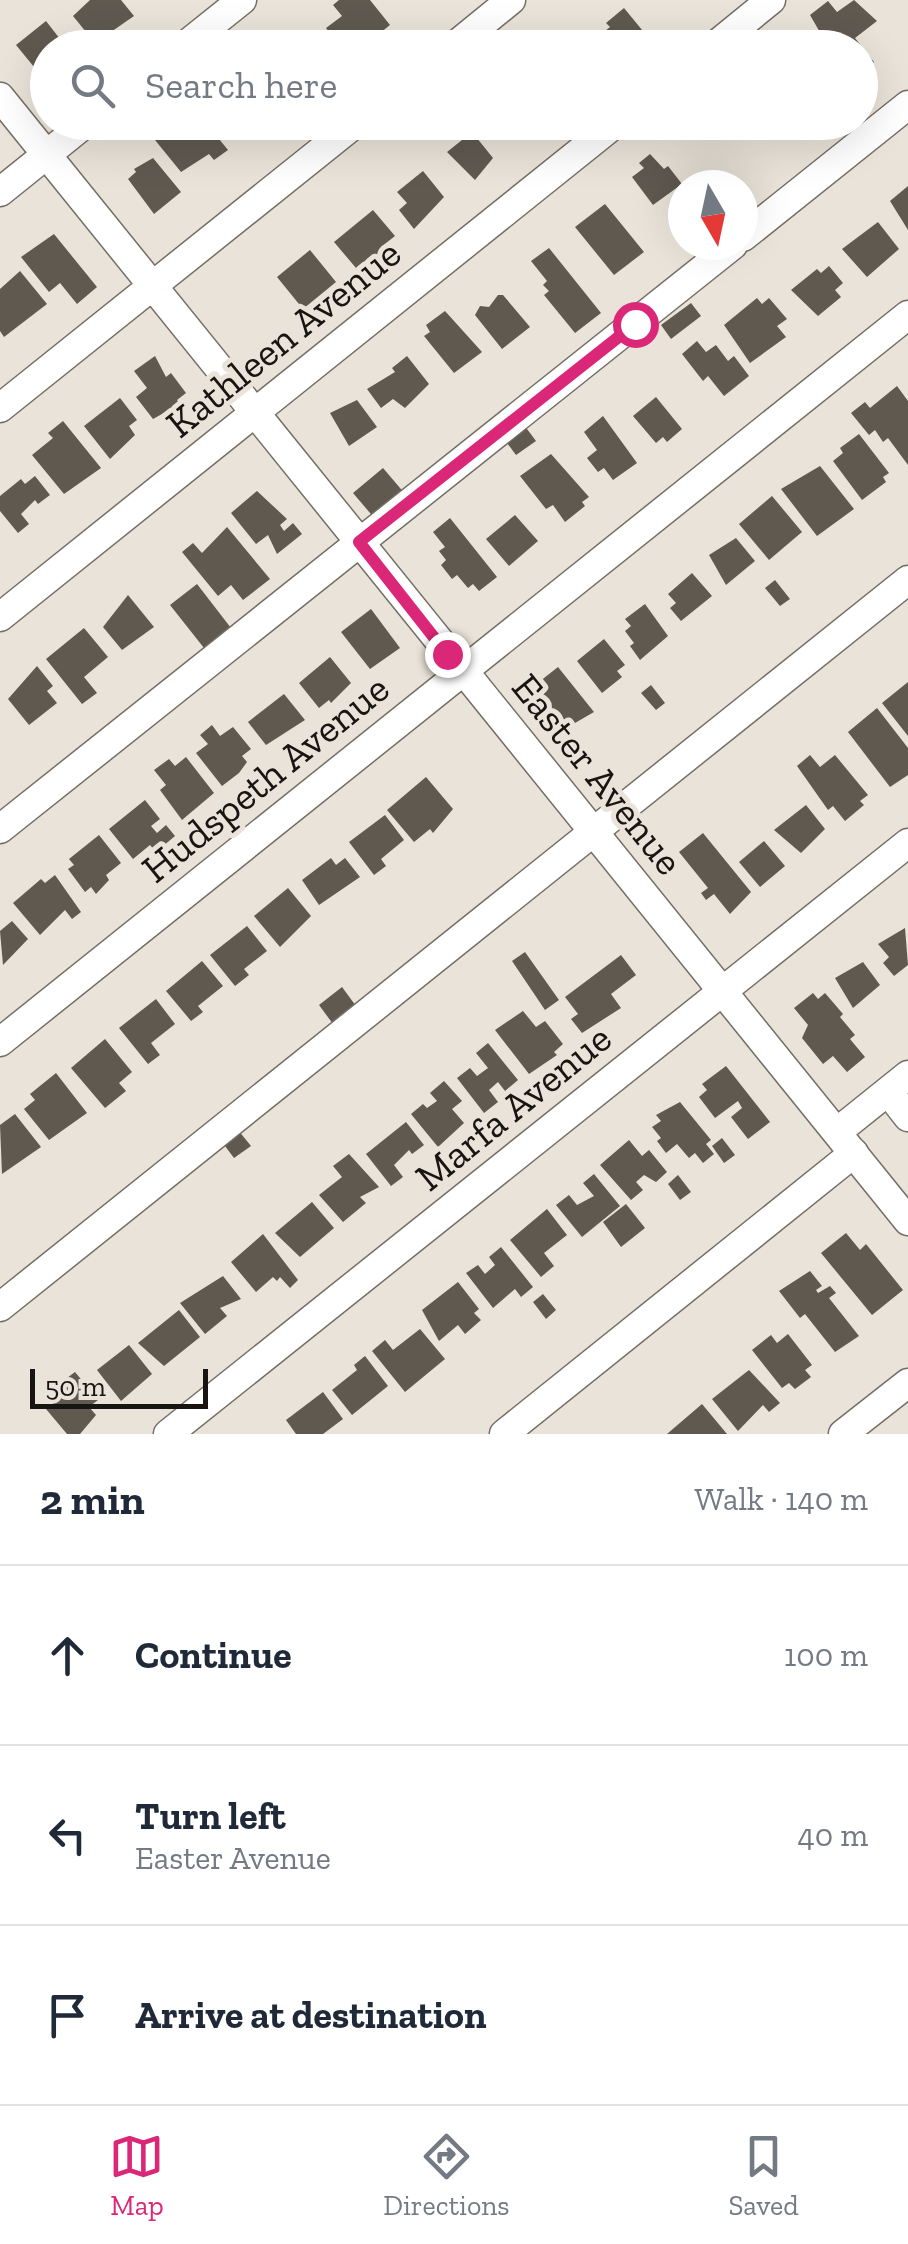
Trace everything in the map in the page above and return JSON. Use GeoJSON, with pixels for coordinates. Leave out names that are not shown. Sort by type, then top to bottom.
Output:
{"type":"FeatureCollection","features":[{"type":"Feature","properties":{"kind":"street"},"geometry":{"type":"LineString","coordinates":[[204,30],[242,0]]}},
{"type":"Feature","properties":{"kind":"street"},"geometry":{"type":"LineString","coordinates":[[474,30],[511,0]]}},
{"type":"Feature","properties":{"kind":"street"},"geometry":{"type":"LineString","coordinates":[[734,30],[771,0]]}},
{"type":"Feature","properties":{"kind":"street","name":"Easter Avenue"},"geometry":{"type":"LineString","coordinates":[[0,97],[30,134]]}},
{"type":"Feature","properties":{"kind":"street"},"geometry":{"type":"LineString","coordinates":[[878,129],[908,105]]}},
{"type":"Feature","properties":{"kind":"street","name":"Easter Avenue"},"geometry":{"type":"LineString","coordinates":[[35,140],[908,1221]]}},
{"type":"Feature","properties":{"kind":"street"},"geometry":{"type":"LineString","coordinates":[[0,192],[65,140]]}},
{"type":"Feature","properties":{"kind":"street"},"geometry":{"type":"LineString","coordinates":[[0,408],[336,140]]}},
{"type":"Feature","properties":{"kind":"street","name":"Kathleen Avenue"},"geometry":{"type":"LineString","coordinates":[[0,617],[595,140]]}},
{"type":"Feature","properties":{"kind":"street"},"geometry":{"type":"LineString","coordinates":[[758,225],[864,140]]}},
{"type":"Feature","properties":{"kind":"street"},"geometry":{"type":"LineString","coordinates":[[0,829],[714,260]]}},
{"type":"Feature","properties":{"kind":"street","name":"Hudspeth Avenue"},"geometry":{"type":"LineString","coordinates":[[0,1042],[908,315]]}},
{"type":"Feature","properties":{"kind":"street"},"geometry":{"type":"LineString","coordinates":[[0,1307],[908,580]]}},
{"type":"Feature","properties":{"kind":"street","name":"Marfa Avenue"},"geometry":{"type":"LineString","coordinates":[[168,1434],[908,843]]}},
{"type":"Feature","properties":{"kind":"street"},"geometry":{"type":"LineString","coordinates":[[504,1434],[902,1096]]}},
{"type":"Feature","properties":{"kind":"street"},"geometry":{"type":"LineString","coordinates":[[843,1434],[908,1383]]}},
{"type":"Feature","properties":{"kind":"building"},"geometry":{"type":"Polygon","coordinates":[[[90,0],[121,0],[134,16],[114,30],[84,30],[73,16],[90,0]]]}},
{"type":"Feature","properties":{"kind":"building"},"geometry":{"type":"Polygon","coordinates":[[[339,0],[370,0],[390,25],[384,30],[328,30],[342,16],[333,5],[339,0]]]}},
{"type":"Feature","properties":{"kind":"building"},"geometry":{"type":"Polygon","coordinates":[[[854,0],[877,21],[865,30],[819,30],[810,15],[828,1],[837,12],[854,0]]]}},
{"type":"Feature","properties":{"kind":"building"},"geometry":{"type":"Polygon","coordinates":[[[624,8],[642,30],[606,30],[610,27],[606,23],[624,8]]]}},
{"type":"Feature","properties":{"kind":"building"},"geometry":{"type":"Polygon","coordinates":[[[46,21],[53,30],[35,30],[46,21]]]}},
{"type":"Feature","properties":{"kind":"building"},"geometry":{"type":"Polygon","coordinates":[[[30,34],[30,62],[16,45],[30,34]]]}},
{"type":"Feature","properties":{"kind":"building"},"geometry":{"type":"Polygon","coordinates":[[[155,140],[220,140],[228,150],[214,160],[209,154],[181,172],[155,140]]]}},
{"type":"Feature","properties":{"kind":"building"},"geometry":{"type":"Polygon","coordinates":[[[462,140],[478,140],[493,158],[475,180],[447,152],[462,140]]]}},
{"type":"Feature","properties":{"kind":"building"},"geometry":{"type":"Polygon","coordinates":[[[650,154],[664,169],[668,166],[671,170],[668,170],[668,194],[653,205],[632,177],[644,168],[639,163],[650,154]]]}},
{"type":"Feature","properties":{"kind":"building"},"geometry":{"type":"Polygon","coordinates":[[[153,158],[181,192],[154,214],[128,179],[136,172],[134,169],[153,158]]]}},
{"type":"Feature","properties":{"kind":"building"},"geometry":{"type":"Polygon","coordinates":[[[423,171],[444,197],[414,229],[399,210],[407,203],[397,192],[423,171]]]}},
{"type":"Feature","properties":{"kind":"building"},"geometry":{"type":"Polygon","coordinates":[[[908,186],[908,230],[890,201],[908,186]]]}},
{"type":"Feature","properties":{"kind":"building"},"geometry":{"type":"Polygon","coordinates":[[[605,204],[644,252],[614,275],[575,227],[605,204]]]}},
{"type":"Feature","properties":{"kind":"building"},"geometry":{"type":"Polygon","coordinates":[[[373,210],[395,236],[381,247],[386,252],[374,262],[370,257],[356,268],[334,242],[373,210]]]}},
{"type":"Feature","properties":{"kind":"building"},"geometry":{"type":"Polygon","coordinates":[[[878,222],[899,249],[867,277],[842,249],[878,222]]]}},
{"type":"Feature","properties":{"kind":"building"},"geometry":{"type":"Polygon","coordinates":[[[54,234],[97,287],[77,304],[60,283],[49,292],[21,257],[54,234]]]}},
{"type":"Feature","properties":{"kind":"building"},"geometry":{"type":"Polygon","coordinates":[[[549,248],[601,313],[575,333],[544,295],[549,291],[543,285],[547,281],[531,261],[549,248]]]}},
{"type":"Feature","properties":{"kind":"building"},"geometry":{"type":"Polygon","coordinates":[[[310,250],[336,282],[303,309],[277,277],[310,250]]]}},
{"type":"Feature","properties":{"kind":"building"},"geometry":{"type":"Polygon","coordinates":[[[829,266],[843,283],[835,290],[841,297],[818,316],[791,290],[817,269],[821,273],[829,266]]]}},
{"type":"Feature","properties":{"kind":"building"},"geometry":{"type":"Polygon","coordinates":[[[20,271],[47,304],[4,337],[0,331],[0,289],[20,271]]]}},
{"type":"Feature","properties":{"kind":"building"},"geometry":{"type":"Polygon","coordinates":[[[498,295],[503,295],[530,327],[502,349],[475,315],[480,306],[489,307],[498,295]]]}},
{"type":"Feature","properties":{"kind":"building"},"geometry":{"type":"Polygon","coordinates":[[[757,298],[762,304],[769,298],[787,319],[777,326],[786,337],[750,363],[724,325],[757,298]]]}},
{"type":"Feature","properties":{"kind":"building"},"geometry":{"type":"Polygon","coordinates":[[[691,303],[701,316],[671,339],[661,325],[691,303]]]}},
{"type":"Feature","properties":{"kind":"building"},"geometry":{"type":"Polygon","coordinates":[[[445,311],[482,352],[454,373],[424,336],[430,332],[426,325],[445,311]]]}},
{"type":"Feature","properties":{"kind":"building"},"geometry":{"type":"Polygon","coordinates":[[[697,341],[706,352],[716,345],[728,361],[734,356],[749,376],[724,396],[708,376],[703,381],[682,354],[697,341]]]}},
{"type":"Feature","properties":{"kind":"building"},"geometry":{"type":"Polygon","coordinates":[[[155,356],[166,377],[171,373],[186,393],[177,400],[180,404],[153,419],[136,397],[147,388],[134,371],[155,356]]]}},
{"type":"Feature","properties":{"kind":"building"},"geometry":{"type":"Polygon","coordinates":[[[407,356],[429,384],[405,408],[393,399],[381,408],[367,389],[395,372],[392,368],[407,356]]]}},
{"type":"Feature","properties":{"kind":"building"},"geometry":{"type":"Polygon","coordinates":[[[897,386],[908,401],[908,465],[888,438],[883,442],[875,430],[869,435],[851,413],[865,402],[870,408],[897,386]]]}},
{"type":"Feature","properties":{"kind":"building"},"geometry":{"type":"Polygon","coordinates":[[[656,397],[682,429],[667,442],[663,437],[656,443],[633,416],[656,397]]]}},
{"type":"Feature","properties":{"kind":"building"},"geometry":{"type":"Polygon","coordinates":[[[120,398],[137,420],[129,426],[135,435],[110,459],[84,426],[120,398]]]}},
{"type":"Feature","properties":{"kind":"building"},"geometry":{"type":"Polygon","coordinates":[[[357,400],[377,427],[349,446],[330,413],[357,400]]]}},
{"type":"Feature","properties":{"kind":"building"},"geometry":{"type":"Polygon","coordinates":[[[603,416],[637,463],[613,480],[604,468],[598,472],[587,458],[597,450],[584,432],[603,416]]]}},
{"type":"Feature","properties":{"kind":"building"},"geometry":{"type":"Polygon","coordinates":[[[63,421],[101,468],[64,494],[32,455],[53,438],[48,433],[63,421]]]}},
{"type":"Feature","properties":{"kind":"building"},"geometry":{"type":"Polygon","coordinates":[[[524,425],[536,441],[516,455],[504,439],[524,425]]]}},
{"type":"Feature","properties":{"kind":"building"},"geometry":{"type":"Polygon","coordinates":[[[859,434],[889,473],[883,477],[886,482],[862,500],[833,461],[843,453],[840,448],[859,434]]]}},
{"type":"Feature","properties":{"kind":"building"},"geometry":{"type":"Polygon","coordinates":[[[551,454],[589,497],[582,502],[585,506],[565,522],[553,505],[546,509],[520,476],[551,454]]]}},
{"type":"Feature","properties":{"kind":"building"},"geometry":{"type":"Polygon","coordinates":[[[820,466],[854,509],[817,536],[781,489],[820,466]]]}},
{"type":"Feature","properties":{"kind":"building"},"geometry":{"type":"Polygon","coordinates":[[[383,468],[406,495],[376,520],[353,493],[383,468]]]}},
{"type":"Feature","properties":{"kind":"building"},"geometry":{"type":"Polygon","coordinates":[[[35,476],[50,495],[38,504],[35,500],[21,514],[29,524],[18,533],[0,511],[0,496],[21,479],[25,484],[35,476]]]}},
{"type":"Feature","properties":{"kind":"building"},"geometry":{"type":"Polygon","coordinates":[[[257,491],[287,519],[280,525],[284,531],[293,523],[302,534],[277,554],[268,535],[256,544],[231,513],[257,491]]]}},
{"type":"Feature","properties":{"kind":"building"},"geometry":{"type":"Polygon","coordinates":[[[772,496],[802,532],[769,560],[739,524],[772,496]]]}},
{"type":"Feature","properties":{"kind":"building"},"geometry":{"type":"Polygon","coordinates":[[[515,515],[538,541],[509,566],[486,539],[515,515]]]}},
{"type":"Feature","properties":{"kind":"building"},"geometry":{"type":"Polygon","coordinates":[[[450,518],[497,577],[479,591],[473,584],[468,588],[457,575],[452,579],[441,565],[446,560],[439,551],[445,547],[433,532],[450,518]]]}},
{"type":"Feature","properties":{"kind":"building"},"geometry":{"type":"Polygon","coordinates":[[[227,527],[270,579],[243,600],[231,585],[218,596],[182,552],[193,543],[202,553],[227,527]]]}},
{"type":"Feature","properties":{"kind":"building"},"geometry":{"type":"Polygon","coordinates":[[[736,538],[755,561],[726,585],[709,555],[736,538]]]}},
{"type":"Feature","properties":{"kind":"building"},"geometry":{"type":"Polygon","coordinates":[[[692,573],[712,596],[681,621],[670,608],[676,603],[668,594],[692,573]]]}},
{"type":"Feature","properties":{"kind":"building"},"geometry":{"type":"Polygon","coordinates":[[[775,580],[790,599],[780,606],[765,588],[775,580]]]}},
{"type":"Feature","properties":{"kind":"building"},"geometry":{"type":"Polygon","coordinates":[[[197,584],[231,628],[204,648],[170,605],[197,584]]]}},
{"type":"Feature","properties":{"kind":"building"},"geometry":{"type":"Polygon","coordinates":[[[128,595],[154,627],[122,650],[103,627],[128,595]]]}},
{"type":"Feature","properties":{"kind":"building"},"geometry":{"type":"Polygon","coordinates":[[[645,604],[668,636],[640,660],[630,646],[634,643],[625,631],[631,626],[625,619],[645,604]]]}},
{"type":"Feature","properties":{"kind":"building"},"geometry":{"type":"Polygon","coordinates":[[[371,609],[400,648],[370,669],[341,632],[371,609]]]}},
{"type":"Feature","properties":{"kind":"building"},"geometry":{"type":"Polygon","coordinates":[[[84,628],[108,657],[84,677],[97,693],[82,704],[46,659],[84,628]]]}},
{"type":"Feature","properties":{"kind":"building"},"geometry":{"type":"Polygon","coordinates":[[[604,639],[625,665],[617,671],[622,677],[602,693],[577,661],[604,639]]]}},
{"type":"Feature","properties":{"kind":"building"},"geometry":{"type":"Polygon","coordinates":[[[330,657],[351,683],[331,703],[329,700],[319,708],[299,683],[330,657]]]}},
{"type":"Feature","properties":{"kind":"building"},"geometry":{"type":"Polygon","coordinates":[[[37,666],[53,686],[47,691],[57,703],[29,725],[8,699],[37,666]]]}},
{"type":"Feature","properties":{"kind":"building"},"geometry":{"type":"Polygon","coordinates":[[[558,667],[594,712],[556,734],[525,693],[558,667]]]}},
{"type":"Feature","properties":{"kind":"building"},"geometry":{"type":"Polygon","coordinates":[[[908,682],[908,736],[882,703],[908,682]]]}},
{"type":"Feature","properties":{"kind":"building"},"geometry":{"type":"Polygon","coordinates":[[[651,685],[665,703],[656,710],[641,693],[651,685]]]}},
{"type":"Feature","properties":{"kind":"building"},"geometry":{"type":"Polygon","coordinates":[[[284,694],[305,720],[266,745],[248,722],[284,694]]]}},
{"type":"Feature","properties":{"kind":"building"},"geometry":{"type":"Polygon","coordinates":[[[877,708],[908,748],[908,775],[890,787],[848,732],[877,708]]]}},
{"type":"Feature","properties":{"kind":"building"},"geometry":{"type":"Polygon","coordinates":[[[212,725],[220,736],[233,727],[251,749],[242,756],[247,762],[239,773],[222,786],[196,753],[208,744],[200,735],[212,725]]]}},
{"type":"Feature","properties":{"kind":"building"},"geometry":{"type":"Polygon","coordinates":[[[810,755],[820,767],[835,755],[868,795],[860,801],[864,805],[845,821],[833,806],[828,810],[797,766],[810,755]]]}},
{"type":"Feature","properties":{"kind":"building"},"geometry":{"type":"Polygon","coordinates":[[[186,757],[214,793],[182,820],[160,790],[166,785],[154,770],[169,759],[175,766],[186,757]]]}},
{"type":"Feature","properties":{"kind":"building"},"geometry":{"type":"Polygon","coordinates":[[[426,777],[453,809],[433,833],[430,829],[414,842],[387,810],[426,777]]]}},
{"type":"Feature","properties":{"kind":"building"},"geometry":{"type":"Polygon","coordinates":[[[145,800],[160,819],[151,826],[157,833],[166,825],[175,836],[156,852],[150,845],[133,859],[109,829],[145,800]]]}},
{"type":"Feature","properties":{"kind":"building"},"geometry":{"type":"Polygon","coordinates":[[[806,805],[825,829],[801,853],[774,830],[806,805]]]}},
{"type":"Feature","properties":{"kind":"building"},"geometry":{"type":"Polygon","coordinates":[[[385,815],[404,840],[381,859],[386,866],[374,875],[349,842],[385,815]]]}},
{"type":"Feature","properties":{"kind":"building"},"geometry":{"type":"Polygon","coordinates":[[[703,833],[751,892],[730,914],[714,894],[706,900],[701,893],[708,888],[679,852],[703,833]]]}},
{"type":"Feature","properties":{"kind":"building"},"geometry":{"type":"Polygon","coordinates":[[[99,835],[121,863],[106,875],[109,880],[96,894],[91,887],[85,892],[68,869],[74,865],[69,859],[99,835]]]}},
{"type":"Feature","properties":{"kind":"building"},"geometry":{"type":"Polygon","coordinates":[[[764,841],[785,866],[760,887],[739,862],[764,841]]]}},
{"type":"Feature","properties":{"kind":"building"},"geometry":{"type":"Polygon","coordinates":[[[331,858],[336,865],[345,858],[360,877],[319,905],[302,880],[331,858]]]}},
{"type":"Feature","properties":{"kind":"building"},"geometry":{"type":"Polygon","coordinates":[[[55,875],[81,912],[72,919],[65,910],[40,935],[13,903],[41,879],[45,883],[55,875]]]}},
{"type":"Feature","properties":{"kind":"building"},"geometry":{"type":"Polygon","coordinates":[[[288,888],[311,916],[280,947],[254,916],[288,888]]]}},
{"type":"Feature","properties":{"kind":"building"},"geometry":{"type":"Polygon","coordinates":[[[12,921],[28,939],[3,965],[0,931],[12,921]]]}},
{"type":"Feature","properties":{"kind":"building"},"geometry":{"type":"Polygon","coordinates":[[[247,926],[267,951],[244,969],[249,975],[235,986],[210,955],[247,926]]]}},
{"type":"Feature","properties":{"kind":"building"},"geometry":{"type":"Polygon","coordinates":[[[905,928],[908,965],[894,976],[883,963],[889,957],[878,944],[905,928]]]}},
{"type":"Feature","properties":{"kind":"building"},"geometry":{"type":"Polygon","coordinates":[[[525,952],[559,1000],[545,1010],[512,961],[525,952]]]}},
{"type":"Feature","properties":{"kind":"building"},"geometry":{"type":"Polygon","coordinates":[[[621,955],[636,975],[611,994],[621,1008],[582,1033],[571,1019],[578,1014],[565,997],[621,955]]]}},
{"type":"Feature","properties":{"kind":"building"},"geometry":{"type":"Polygon","coordinates":[[[202,961],[223,986],[198,1006],[203,1012],[191,1021],[166,991],[202,961]]]}},
{"type":"Feature","properties":{"kind":"building"},"geometry":{"type":"Polygon","coordinates":[[[863,962],[880,985],[853,1008],[835,978],[863,962]]]}},
{"type":"Feature","properties":{"kind":"building"},"geometry":{"type":"Polygon","coordinates":[[[342,987],[356,1006],[333,1024],[319,1005],[342,987]]]}},
{"type":"Feature","properties":{"kind":"building"},"geometry":{"type":"Polygon","coordinates":[[[813,993],[818,999],[825,993],[843,1014],[840,1017],[855,1035],[850,1039],[865,1057],[847,1072],[833,1056],[823,1064],[802,1038],[808,1025],[794,1008],[813,993]]]}},
{"type":"Feature","properties":{"kind":"building"},"geometry":{"type":"Polygon","coordinates":[[[156,999],[175,1024],[151,1043],[160,1055],[148,1064],[119,1028],[156,999]]]}},
{"type":"Feature","properties":{"kind":"building"},"geometry":{"type":"Polygon","coordinates":[[[523,1011],[536,1027],[545,1021],[563,1044],[554,1052],[557,1055],[529,1074],[495,1030],[523,1011]]]}},
{"type":"Feature","properties":{"kind":"building"},"geometry":{"type":"Polygon","coordinates":[[[105,1039],[132,1072],[119,1083],[126,1091],[105,1108],[71,1068],[105,1039]]]}},
{"type":"Feature","properties":{"kind":"building"},"geometry":{"type":"Polygon","coordinates":[[[488,1043],[518,1080],[505,1091],[498,1082],[489,1090],[498,1102],[484,1113],[457,1078],[470,1068],[477,1076],[488,1068],[476,1053],[488,1043]]]}},
{"type":"Feature","properties":{"kind":"building"},"geometry":{"type":"Polygon","coordinates":[[[726,1066],[770,1122],[748,1139],[731,1117],[742,1108],[738,1101],[715,1118],[699,1097],[707,1090],[702,1084],[726,1066]]]}},
{"type":"Feature","properties":{"kind":"building"},"geometry":{"type":"Polygon","coordinates":[[[56,1073],[87,1113],[49,1140],[24,1109],[35,1100],[30,1094],[56,1073]]]}},
{"type":"Feature","properties":{"kind":"building"},"geometry":{"type":"Polygon","coordinates":[[[444,1081],[462,1101],[452,1109],[464,1123],[438,1147],[411,1114],[423,1104],[427,1108],[437,1101],[430,1093],[444,1081]]]}},
{"type":"Feature","properties":{"kind":"building"},"geometry":{"type":"Polygon","coordinates":[[[680,1102],[711,1140],[706,1144],[714,1154],[703,1163],[695,1153],[689,1158],[677,1144],[666,1153],[657,1141],[661,1138],[652,1127],[661,1121],[656,1115],[680,1102]]]}},
{"type":"Feature","properties":{"kind":"building"},"geometry":{"type":"Polygon","coordinates":[[[15,1114],[41,1147],[2,1174],[0,1125],[15,1114]]]}},
{"type":"Feature","properties":{"kind":"building"},"geometry":{"type":"Polygon","coordinates":[[[406,1122],[424,1145],[412,1154],[409,1150],[394,1165],[403,1177],[391,1186],[366,1154],[406,1122]]]}},
{"type":"Feature","properties":{"kind":"building"},"geometry":{"type":"Polygon","coordinates":[[[238,1130],[251,1146],[234,1158],[222,1142],[238,1130]]]}},
{"type":"Feature","properties":{"kind":"building"},"geometry":{"type":"Polygon","coordinates":[[[722,1138],[735,1155],[724,1163],[712,1146],[722,1138]]]}},
{"type":"Feature","properties":{"kind":"building"},"geometry":{"type":"Polygon","coordinates":[[[629,1140],[642,1156],[649,1150],[667,1172],[656,1182],[644,1175],[636,1182],[643,1190],[631,1200],[600,1165],[629,1140]]]}},
{"type":"Feature","properties":{"kind":"building"},"geometry":{"type":"Polygon","coordinates":[[[349,1154],[379,1187],[360,1197],[366,1203],[343,1222],[319,1195],[342,1177],[333,1166],[349,1154]]]}},
{"type":"Feature","properties":{"kind":"building"},"geometry":{"type":"Polygon","coordinates":[[[594,1174],[620,1206],[582,1237],[556,1205],[569,1195],[577,1205],[594,1196],[583,1183],[594,1174]]]}},
{"type":"Feature","properties":{"kind":"building"},"geometry":{"type":"Polygon","coordinates":[[[678,1175],[691,1192],[680,1200],[668,1184],[678,1175]]]}},
{"type":"Feature","properties":{"kind":"building"},"geometry":{"type":"Polygon","coordinates":[[[312,1202],[334,1228],[300,1257],[275,1233],[312,1202]]]}},
{"type":"Feature","properties":{"kind":"building"},"geometry":{"type":"Polygon","coordinates":[[[626,1204],[645,1228],[621,1247],[603,1222],[626,1204]]]}},
{"type":"Feature","properties":{"kind":"building"},"geometry":{"type":"Polygon","coordinates":[[[547,1209],[567,1235],[544,1253],[554,1266],[541,1277],[510,1240],[547,1209]]]}},
{"type":"Feature","properties":{"kind":"building"},"geometry":{"type":"Polygon","coordinates":[[[846,1233],[860,1250],[866,1244],[903,1290],[872,1315],[821,1253],[846,1233]]]}},
{"type":"Feature","properties":{"kind":"building"},"geometry":{"type":"Polygon","coordinates":[[[263,1234],[298,1280],[290,1288],[280,1277],[277,1281],[273,1277],[256,1292],[231,1262],[263,1234]]]}},
{"type":"Feature","properties":{"kind":"building"},"geometry":{"type":"Polygon","coordinates":[[[501,1247],[533,1287],[521,1297],[515,1289],[493,1308],[466,1273],[478,1265],[485,1274],[495,1265],[489,1257],[501,1247]]]}},
{"type":"Feature","properties":{"kind":"building"},"geometry":{"type":"Polygon","coordinates":[[[810,1271],[822,1286],[816,1290],[818,1293],[830,1286],[836,1293],[829,1298],[859,1336],[835,1352],[805,1314],[800,1318],[779,1291],[810,1271]]]}},
{"type":"Feature","properties":{"kind":"building"},"geometry":{"type":"Polygon","coordinates":[[[223,1276],[241,1299],[220,1308],[227,1316],[205,1334],[180,1303],[223,1276]]]}},
{"type":"Feature","properties":{"kind":"building"},"geometry":{"type":"Polygon","coordinates":[[[458,1282],[479,1309],[474,1313],[481,1320],[465,1334],[458,1325],[439,1341],[422,1310],[458,1282]]]}},
{"type":"Feature","properties":{"kind":"building"},"geometry":{"type":"Polygon","coordinates":[[[543,1294],[556,1310],[546,1319],[533,1302],[543,1294]]]}},
{"type":"Feature","properties":{"kind":"building"},"geometry":{"type":"Polygon","coordinates":[[[179,1310],[200,1337],[164,1366],[138,1343],[179,1310]]]}},
{"type":"Feature","properties":{"kind":"building"},"geometry":{"type":"Polygon","coordinates":[[[420,1329],[445,1359],[405,1392],[372,1351],[385,1340],[393,1350],[420,1329]]]}},
{"type":"Feature","properties":{"kind":"building"},"geometry":{"type":"Polygon","coordinates":[[[788,1334],[812,1365],[805,1370],[811,1377],[795,1389],[789,1383],[782,1388],[752,1350],[771,1335],[777,1343],[788,1334]]]}},
{"type":"Feature","properties":{"kind":"building"},"geometry":{"type":"Polygon","coordinates":[[[129,1345],[152,1374],[121,1401],[97,1370],[129,1345]]]}},
{"type":"Feature","properties":{"kind":"building"},"geometry":{"type":"Polygon","coordinates":[[[365,1356],[388,1386],[352,1415],[332,1390],[357,1370],[354,1365],[365,1356]]]}},
{"type":"Feature","properties":{"kind":"building"},"geometry":{"type":"Polygon","coordinates":[[[749,1370],[780,1403],[769,1412],[763,1405],[738,1431],[712,1399],[749,1370]]]}},
{"type":"Feature","properties":{"kind":"building"},"geometry":{"type":"Polygon","coordinates":[[[75,1372],[98,1400],[89,1407],[96,1415],[80,1434],[67,1434],[46,1409],[58,1399],[51,1390],[75,1372]]]}},
{"type":"Feature","properties":{"kind":"building"},"geometry":{"type":"Polygon","coordinates":[[[323,1392],[343,1419],[323,1434],[296,1434],[286,1420],[323,1392]]]}},
{"type":"Feature","properties":{"kind":"building"},"geometry":{"type":"Polygon","coordinates":[[[702,1404],[727,1434],[667,1434],[702,1404]]]}},
{"type":"Feature","properties":{"kind":"route"},"geometry":{"type":"LineString","coordinates":[[447,654],[359,542],[635,324]]}}]}
